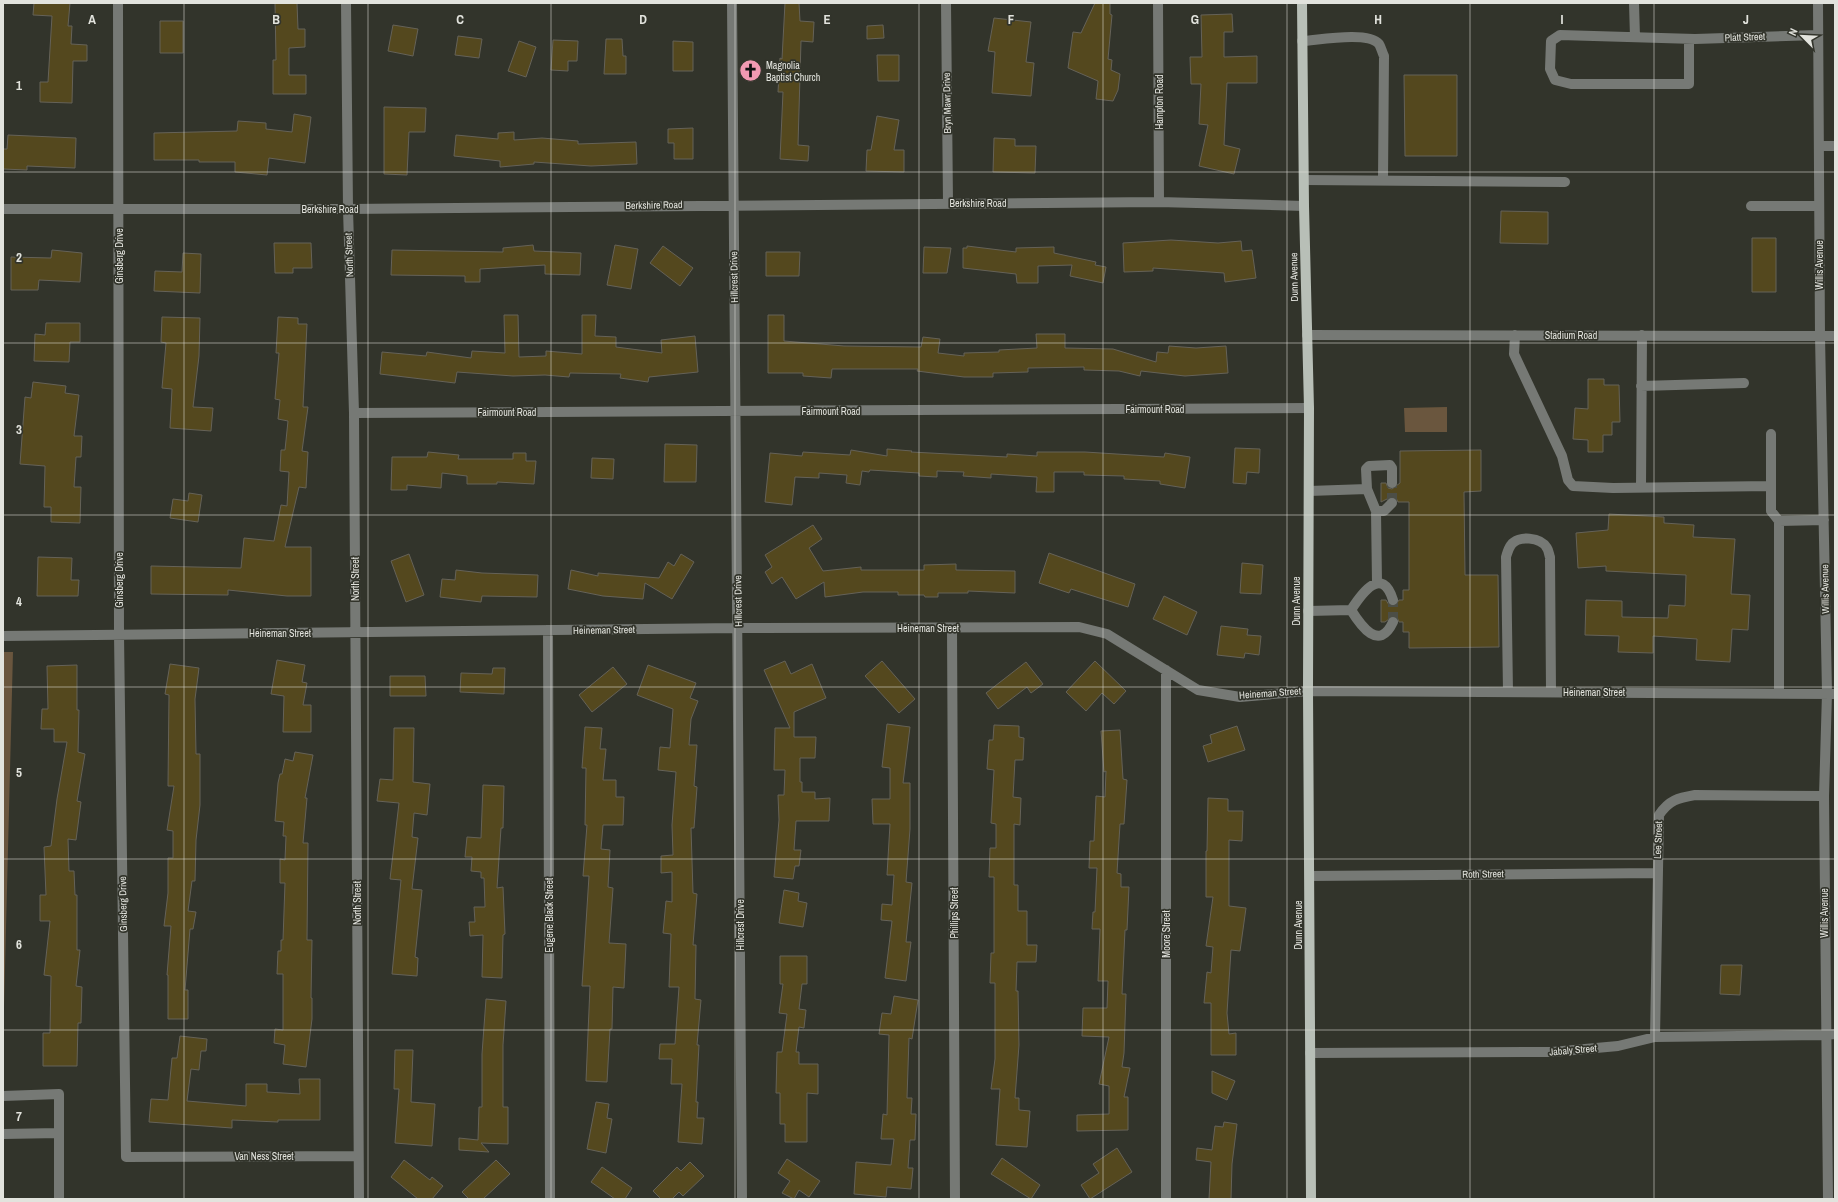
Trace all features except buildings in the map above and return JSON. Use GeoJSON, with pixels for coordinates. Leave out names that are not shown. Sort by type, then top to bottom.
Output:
{"type":"FeatureCollection","features":[{"type":"Feature","properties":{"kind":"main road","name":"Dunn Avenue"},"geometry":{"type":"LineString","coordinates":[[1302,3],[1304,206],[1309,408],[1308,690],[1311,1199]]}},
{"type":"Feature","properties":{"kind":"street","name":"Ginsberg Drive"},"geometry":{"type":"LineString","coordinates":[[118,3],[120,634],[126,1157]]}},
{"type":"Feature","properties":{"kind":"street","name":"North Street"},"geometry":{"type":"LineString","coordinates":[[346,3],[348,209],[354,413],[358,1156]]}},
{"type":"Feature","properties":{"kind":"street","name":"Hillcrest Drive"},"geometry":{"type":"LineString","coordinates":[[732,3],[742,1199]]}},
{"type":"Feature","properties":{"kind":"street","name":"Bryn Mawr Drive"},"geometry":{"type":"LineString","coordinates":[[946,3],[948,203]]}},
{"type":"Feature","properties":{"kind":"street","name":"Hampton Road"},"geometry":{"type":"LineString","coordinates":[[1158,3],[1159,202]]}},
{"type":"Feature","properties":{"kind":"street"},"geometry":{"type":"LineString","coordinates":[[1634,3],[1635,37]]}},
{"type":"Feature","properties":{"kind":"street","name":"Willis Avenue"},"geometry":{"type":"LineString","coordinates":[[1818,3],[1820,336],[1824,520],[1831,694],[1824,796],[1824,887],[1830,1034],[1828,1199]]}},
{"type":"Feature","properties":{"kind":"street","name":"Platt Street"},"geometry":{"type":"LineString","coordinates":[[1692,39],[1690,84],[1571,84],[1555,80],[1550,69],[1551,41],[1560,35],[1692,39],[1818,35]]}},
{"type":"Feature","properties":{"kind":"street"},"geometry":{"type":"LineString","coordinates":[[1302,41],[1358,37],[1370,38],[1378,44],[1384,56],[1383,180]]}},
{"type":"Feature","properties":{"kind":"street"},"geometry":{"type":"LineString","coordinates":[[1819,146],[1835,146]]}},
{"type":"Feature","properties":{"kind":"street"},"geometry":{"type":"LineString","coordinates":[[1304,180],[1565,182]]}},
{"type":"Feature","properties":{"kind":"street","name":"Berkshire Road"},"geometry":{"type":"LineString","coordinates":[[3,208],[119,207],[348,209],[733,204],[1159,202],[1304,206]]}},
{"type":"Feature","properties":{"kind":"street"},"geometry":{"type":"LineString","coordinates":[[1751,206],[1819,206]]}},
{"type":"Feature","properties":{"kind":"street","name":"Stadium Road"},"geometry":{"type":"LineString","coordinates":[[1307,335],[1835,336]]}},
{"type":"Feature","properties":{"kind":"street"},"geometry":{"type":"LineString","coordinates":[[1515,335],[1514,354],[1562,456],[1568,480],[1573,486],[1771,486]]}},
{"type":"Feature","properties":{"kind":"street"},"geometry":{"type":"LineString","coordinates":[[1641,487],[1642,336]]}},
{"type":"Feature","properties":{"kind":"street"},"geometry":{"type":"LineString","coordinates":[[1641,386],[1744,383]]}},
{"type":"Feature","properties":{"kind":"street","name":"Fairmount Road"},"geometry":{"type":"LineString","coordinates":[[354,413],[1309,408]]}},
{"type":"Feature","properties":{"kind":"street"},"geometry":{"type":"LineString","coordinates":[[1771,434],[1771,511],[1779,522],[1779,693]]}},
{"type":"Feature","properties":{"kind":"street"},"geometry":{"type":"LineString","coordinates":[[1377,583],[1376,511],[1367,489],[1366,469],[1369,466],[1390,465],[1392,468],[1392,483]]}},
{"type":"Feature","properties":{"kind":"street"},"geometry":{"type":"LineString","coordinates":[[1309,491],[1367,489]]}},
{"type":"Feature","properties":{"kind":"street"},"geometry":{"type":"LineString","coordinates":[[1376,511],[1384,510],[1392,503]]}},
{"type":"Feature","properties":{"kind":"street"},"geometry":{"type":"LineString","coordinates":[[1779,522],[1824,520]]}},
{"type":"Feature","properties":{"kind":"street"},"geometry":{"type":"LineString","coordinates":[[1508,692],[1506,557],[1511,545],[1521,538],[1529,538],[1547,547],[1550,557],[1551,692]]}},
{"type":"Feature","properties":{"kind":"street"},"geometry":{"type":"LineString","coordinates":[[1351,610],[1361,594],[1371,584],[1377,583],[1385,586],[1390,592],[1393,600]]}},
{"type":"Feature","properties":{"kind":"street"},"geometry":{"type":"LineString","coordinates":[[1308,611],[1351,610]]}},
{"type":"Feature","properties":{"kind":"street"},"geometry":{"type":"LineString","coordinates":[[1351,610],[1360,624],[1369,633],[1374,635],[1381,636],[1386,633],[1393,622]]}},
{"type":"Feature","properties":{"kind":"street","name":"Heineman Street"},"geometry":{"type":"LineString","coordinates":[[3,636],[738,628],[1079,627],[1107,634],[1198,690],[1240,697],[1308,690],[1831,694]]}},
{"type":"Feature","properties":{"kind":"street","name":"Phillips Street"},"geometry":{"type":"LineString","coordinates":[[952,628],[955,1199]]}},
{"type":"Feature","properties":{"kind":"street","name":"Eugene Black Street"},"geometry":{"type":"LineString","coordinates":[[548,630],[550,1199]]}},
{"type":"Feature","properties":{"kind":"street","name":"Moore Street"},"geometry":{"type":"LineString","coordinates":[[1166,670],[1166,1199]]}},
{"type":"Feature","properties":{"kind":"street","name":"Lee Street"},"geometry":{"type":"LineString","coordinates":[[1655,1037],[1659,815],[1666,805],[1681,798],[1695,795],[1824,796]]}},
{"type":"Feature","properties":{"kind":"street","name":"Roth Street"},"geometry":{"type":"LineString","coordinates":[[1310,876],[1657,873]]}},
{"type":"Feature","properties":{"kind":"street"},"geometry":{"type":"LineString","coordinates":[[1824,887],[1835,886]]}},
{"type":"Feature","properties":{"kind":"street","name":"Jabaly Street"},"geometry":{"type":"LineString","coordinates":[[1310,1053],[1552,1052],[1618,1046],[1655,1037],[1830,1034]]}},
{"type":"Feature","properties":{"kind":"street"},"geometry":{"type":"LineString","coordinates":[[3,1096],[59,1094],[59,1199]]}},
{"type":"Feature","properties":{"kind":"street"},"geometry":{"type":"LineString","coordinates":[[3,1134],[59,1133]]}},
{"type":"Feature","properties":{"kind":"street"},"geometry":{"type":"LineString","coordinates":[[358,1156],[359,1199]]}},
{"type":"Feature","properties":{"kind":"street","name":"Van Ness Street"},"geometry":{"type":"LineString","coordinates":[[126,1157],[358,1156]]}},
{"type":"Feature","properties":{"kind":"shaded area"},"geometry":{"type":"Polygon","coordinates":[[[1447,407],[1447,432],[1405,432],[1404,408],[1447,407]]]}},
{"type":"Feature","properties":{"kind":"shaded area"},"geometry":{"type":"Polygon","coordinates":[[[3,652],[13,652],[3,1047],[3,652]]]}},
{"type":"Feature","properties":{"kind":"tunnel"},"geometry":{"type":"LineString","coordinates":[[1392,483],[1392,503]]}},
{"type":"Feature","properties":{"kind":"tunnel"},"geometry":{"type":"LineString","coordinates":[[1393,600],[1393,622]]}},
{"type":"Feature","properties":{"kind":"place","name":"Magnolia Baptist Church"},"geometry":{"type":"Point","coordinates":[751,71]}}]}
